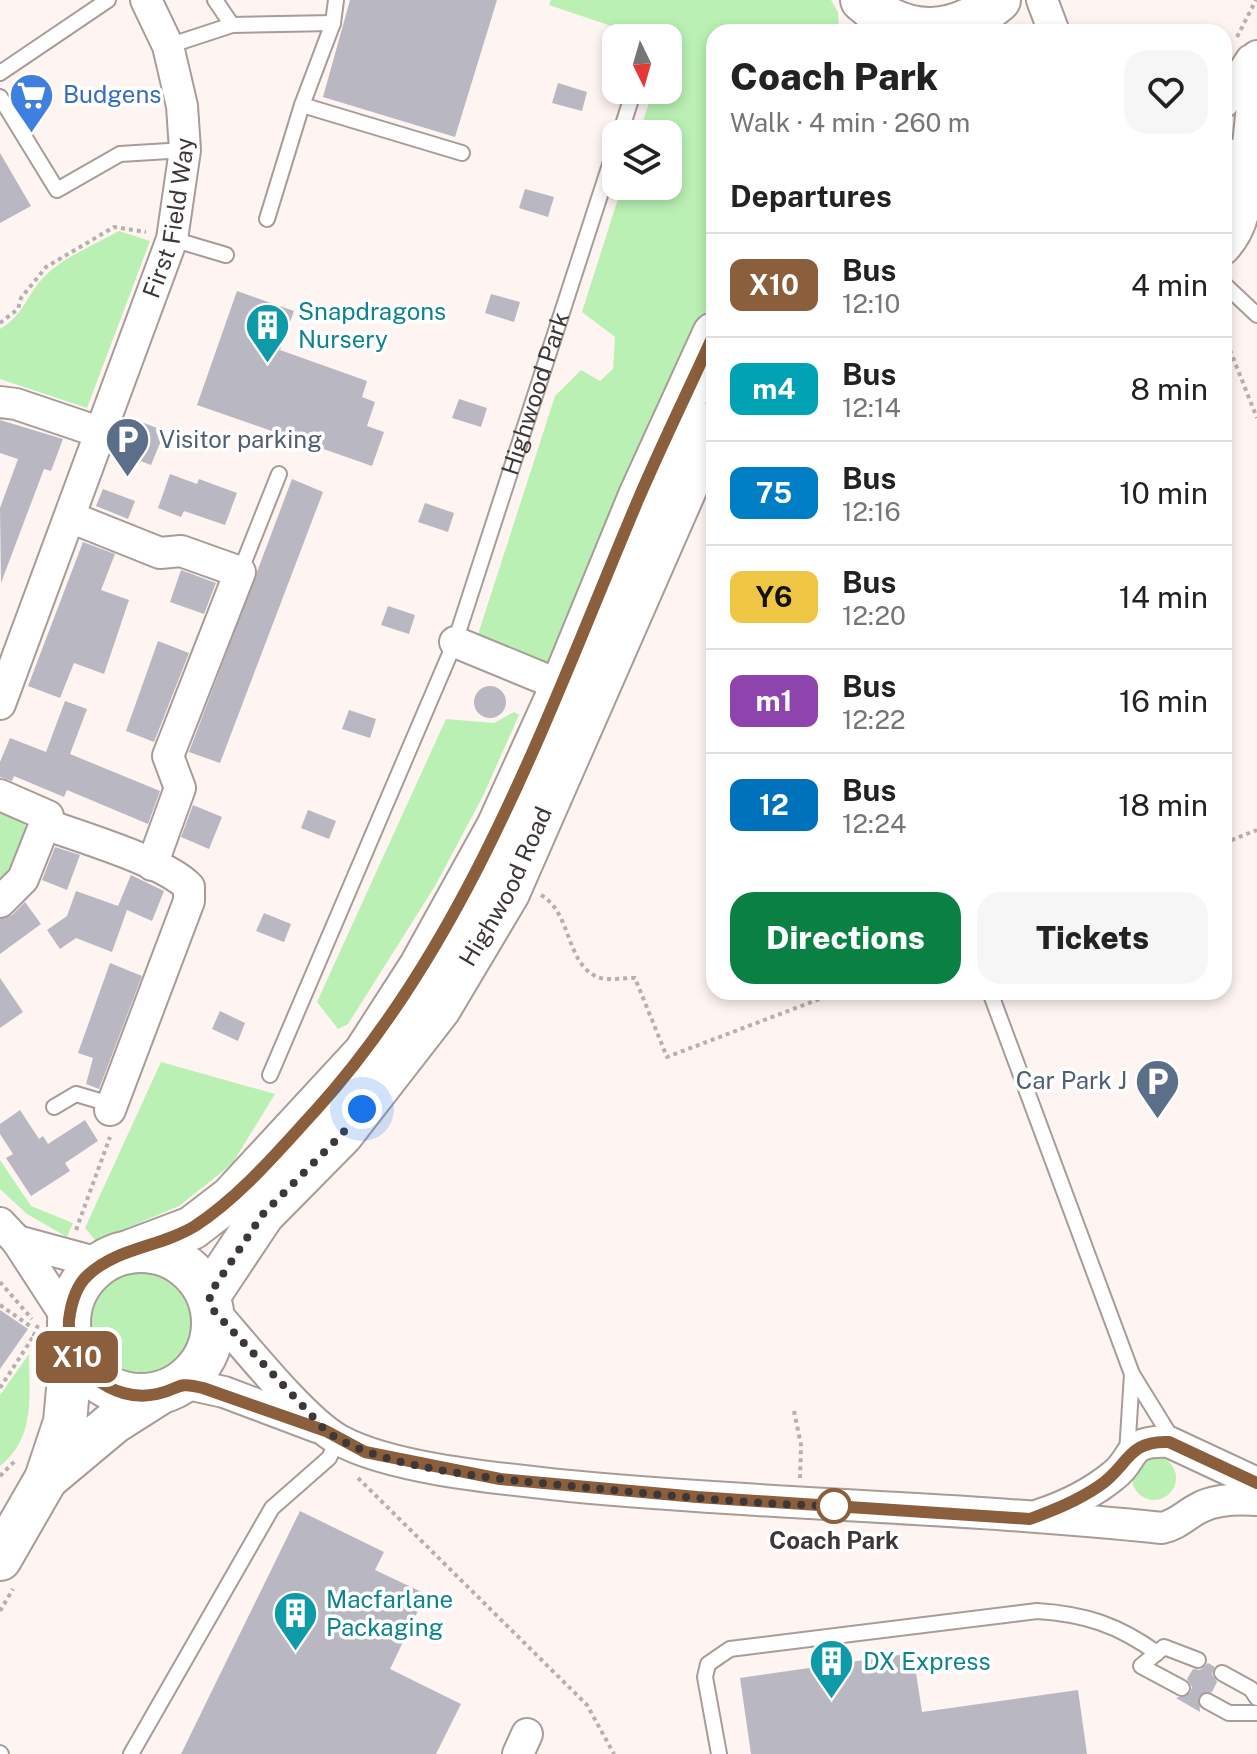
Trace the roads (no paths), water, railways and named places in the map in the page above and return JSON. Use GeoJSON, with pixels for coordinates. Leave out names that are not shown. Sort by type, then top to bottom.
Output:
{"type":"FeatureCollection","features":[{"type":"Feature","properties":{"kind":"street","name":"First Field Way"},"geometry":{"type":"LineString","coordinates":[[0,704],[172,239],[185,150],[182,106],[168,46],[146,0]]}},
{"type":"Feature","properties":{"kind":"street"},"geometry":{"type":"LineString","coordinates":[[861,0],[897,23],[908,24]]}},
{"type":"Feature","properties":{"kind":"street"},"geometry":{"type":"LineString","coordinates":[[861,0],[863,24]]}},
{"type":"Feature","properties":{"kind":"street"},"geometry":{"type":"LineString","coordinates":[[969,24],[999,0]]}},
{"type":"Feature","properties":{"kind":"street"},"geometry":{"type":"LineString","coordinates":[[1042,0],[1051,24]]}},
{"type":"Feature","properties":{"kind":"street"},"geometry":{"type":"LineString","coordinates":[[1232,85],[1249,50]]}},
{"type":"Feature","properties":{"kind":"street"},"geometry":{"type":"LineString","coordinates":[[1232,240],[1246,207],[1244,185],[1249,50]]}},
{"type":"Feature","properties":{"kind":"street"},"geometry":{"type":"LineString","coordinates":[[1232,165],[1244,185]]}},
{"type":"Feature","properties":{"kind":"street","name":"Highwood Road"},"geometry":{"type":"LineString","coordinates":[[92,1254],[192,1228],[231,1198],[365,1053],[421,966],[498,827],[562,686],[706,331]]}},
{"type":"Feature","properties":{"kind":"street"},"geometry":{"type":"LineString","coordinates":[[0,402],[16,404],[102,433]]}},
{"type":"Feature","properties":{"kind":"street","name":"Highwood Road"},"geometry":{"type":"LineString","coordinates":[[211,1303],[263,1214],[342,1134],[439,1009],[508,893],[706,441]]}},
{"type":"Feature","properties":{"kind":"street"},"geometry":{"type":"LineString","coordinates":[[70,517],[160,553],[181,551],[240,572],[168,756],[180,788],[152,865]]}},
{"type":"Feature","properties":{"kind":"street"},"geometry":{"type":"LineString","coordinates":[[455,642],[562,686]]}},
{"type":"Feature","properties":{"kind":"street"},"geometry":{"type":"LineString","coordinates":[[0,795],[46,820],[181,878],[189,887],[189,901],[112,1108]]}},
{"type":"Feature","properties":{"kind":"street"},"geometry":{"type":"LineString","coordinates":[[0,902],[23,879],[46,820]]}},
{"type":"Feature","properties":{"kind":"street"},"geometry":{"type":"LineString","coordinates":[[9,1232],[92,1254],[149,1251],[173,1258],[198,1278],[211,1303],[332,1435]]}},
{"type":"Feature","properties":{"kind":"street"},"geometry":{"type":"LineString","coordinates":[[8,1572],[32,1469],[65,1422],[48,1323],[9,1232]]}},
{"type":"Feature","properties":{"kind":"street"},"geometry":{"type":"LineString","coordinates":[[48,1323],[75,1295],[85,1278],[92,1254]]}},
{"type":"Feature","properties":{"kind":"street"},"geometry":{"type":"LineString","coordinates":[[32,1469],[170,1389],[206,1357],[214,1333],[211,1303]]}},
{"type":"Feature","properties":{"kind":"street"},"geometry":{"type":"LineString","coordinates":[[48,1323],[99,1382],[134,1395],[170,1389],[224,1392],[382,1457],[500,1479],[800,1504],[1147,1526],[1177,1524],[1201,1507],[1226,1500],[1257,1500]]}},
{"type":"Feature","properties":{"kind":"street"},"geometry":{"type":"LineString","coordinates":[[1030,1519],[1067,1505],[1122,1465],[1138,1446],[1154,1441],[1181,1448],[1257,1483]]}},
{"type":"Feature","properties":{"kind":"street"},"geometry":{"type":"LineString","coordinates":[[1181,1448],[1196,1461],[1203,1483],[1201,1498],[1189,1516]]}},
{"type":"Feature","properties":{"kind":"street"},"geometry":{"type":"LineString","coordinates":[[1122,1465],[1118,1497],[1122,1508],[1147,1526]]}},
{"type":"Feature","properties":{"kind":"lane"},"geometry":{"type":"LineString","coordinates":[[0,73],[108,0]]}},
{"type":"Feature","properties":{"kind":"lane"},"geometry":{"type":"LineString","coordinates":[[215,0],[232,25]]}},
{"type":"Feature","properties":{"kind":"lane"},"geometry":{"type":"LineString","coordinates":[[267,219],[302,105],[333,23],[336,0]]}},
{"type":"Feature","properties":{"kind":"lane"},"geometry":{"type":"LineString","coordinates":[[168,46],[232,25],[333,23]]}},
{"type":"Feature","properties":{"kind":"lane"},"geometry":{"type":"LineString","coordinates":[[0,97],[57,190],[120,154],[185,150]]}},
{"type":"Feature","properties":{"kind":"lane"},"geometry":{"type":"LineString","coordinates":[[302,105],[462,153]]}},
{"type":"Feature","properties":{"kind":"lane","name":"Highwood Park"},"geometry":{"type":"LineString","coordinates":[[270,1075],[455,642],[602,189]]}},
{"type":"Feature","properties":{"kind":"lane"},"geometry":{"type":"LineString","coordinates":[[172,239],[226,255]]}},
{"type":"Feature","properties":{"kind":"lane"},"geometry":{"type":"LineString","coordinates":[[1232,290],[1255,309],[1257,315]]}},
{"type":"Feature","properties":{"kind":"lane"},"geometry":{"type":"LineString","coordinates":[[240,572],[279,474]]}},
{"type":"Feature","properties":{"kind":"lane"},"geometry":{"type":"LineString","coordinates":[[993,1000],[1132,1374],[1181,1448]]}},
{"type":"Feature","properties":{"kind":"lane"},"geometry":{"type":"LineString","coordinates":[[54,1107],[76,1094],[112,1108]]}},
{"type":"Feature","properties":{"kind":"lane"},"geometry":{"type":"LineString","coordinates":[[1122,1465],[1132,1374]]}},
{"type":"Feature","properties":{"kind":"lane"},"geometry":{"type":"LineString","coordinates":[[131,1754],[272,1508],[329,1458],[332,1435]]}},
{"type":"Feature","properties":{"kind":"lane"},"geometry":{"type":"LineString","coordinates":[[719,1754],[705,1677],[708,1664],[730,1649],[1037,1611],[1075,1613],[1106,1621],[1157,1653]]}},
{"type":"Feature","properties":{"kind":"lane"},"geometry":{"type":"LineString","coordinates":[[1182,1688],[1141,1666],[1164,1647],[1198,1660]]}},
{"type":"Feature","properties":{"kind":"lane"},"geometry":{"type":"LineString","coordinates":[[1222,1673],[1251,1689],[1257,1698]]}},
{"type":"Feature","properties":{"kind":"lane"},"geometry":{"type":"LineString","coordinates":[[1207,1701],[1229,1713],[1257,1713]]}},
{"type":"Feature","properties":{"kind":"place","name":"Budgens"},"geometry":{"type":"Point","coordinates":[32,134]}},
{"type":"Feature","properties":{"kind":"place","name":"Snapdragons Nursery"},"geometry":{"type":"Point","coordinates":[267,365]}},
{"type":"Feature","properties":{"kind":"place","name":"Visitor parking"},"geometry":{"type":"Point","coordinates":[128,479]}},
{"type":"Feature","properties":{"kind":"place","name":"Car Park J"},"geometry":{"type":"Point","coordinates":[1158,1120]}},
{"type":"Feature","properties":{"kind":"place","name":"Coach Park"},"geometry":{"type":"Point","coordinates":[834,1506]}},
{"type":"Feature","properties":{"kind":"place","name":"Macfarlane Packaging"},"geometry":{"type":"Point","coordinates":[295,1653]}},
{"type":"Feature","properties":{"kind":"place","name":"DX Express"},"geometry":{"type":"Point","coordinates":[832,1701]}}]}
